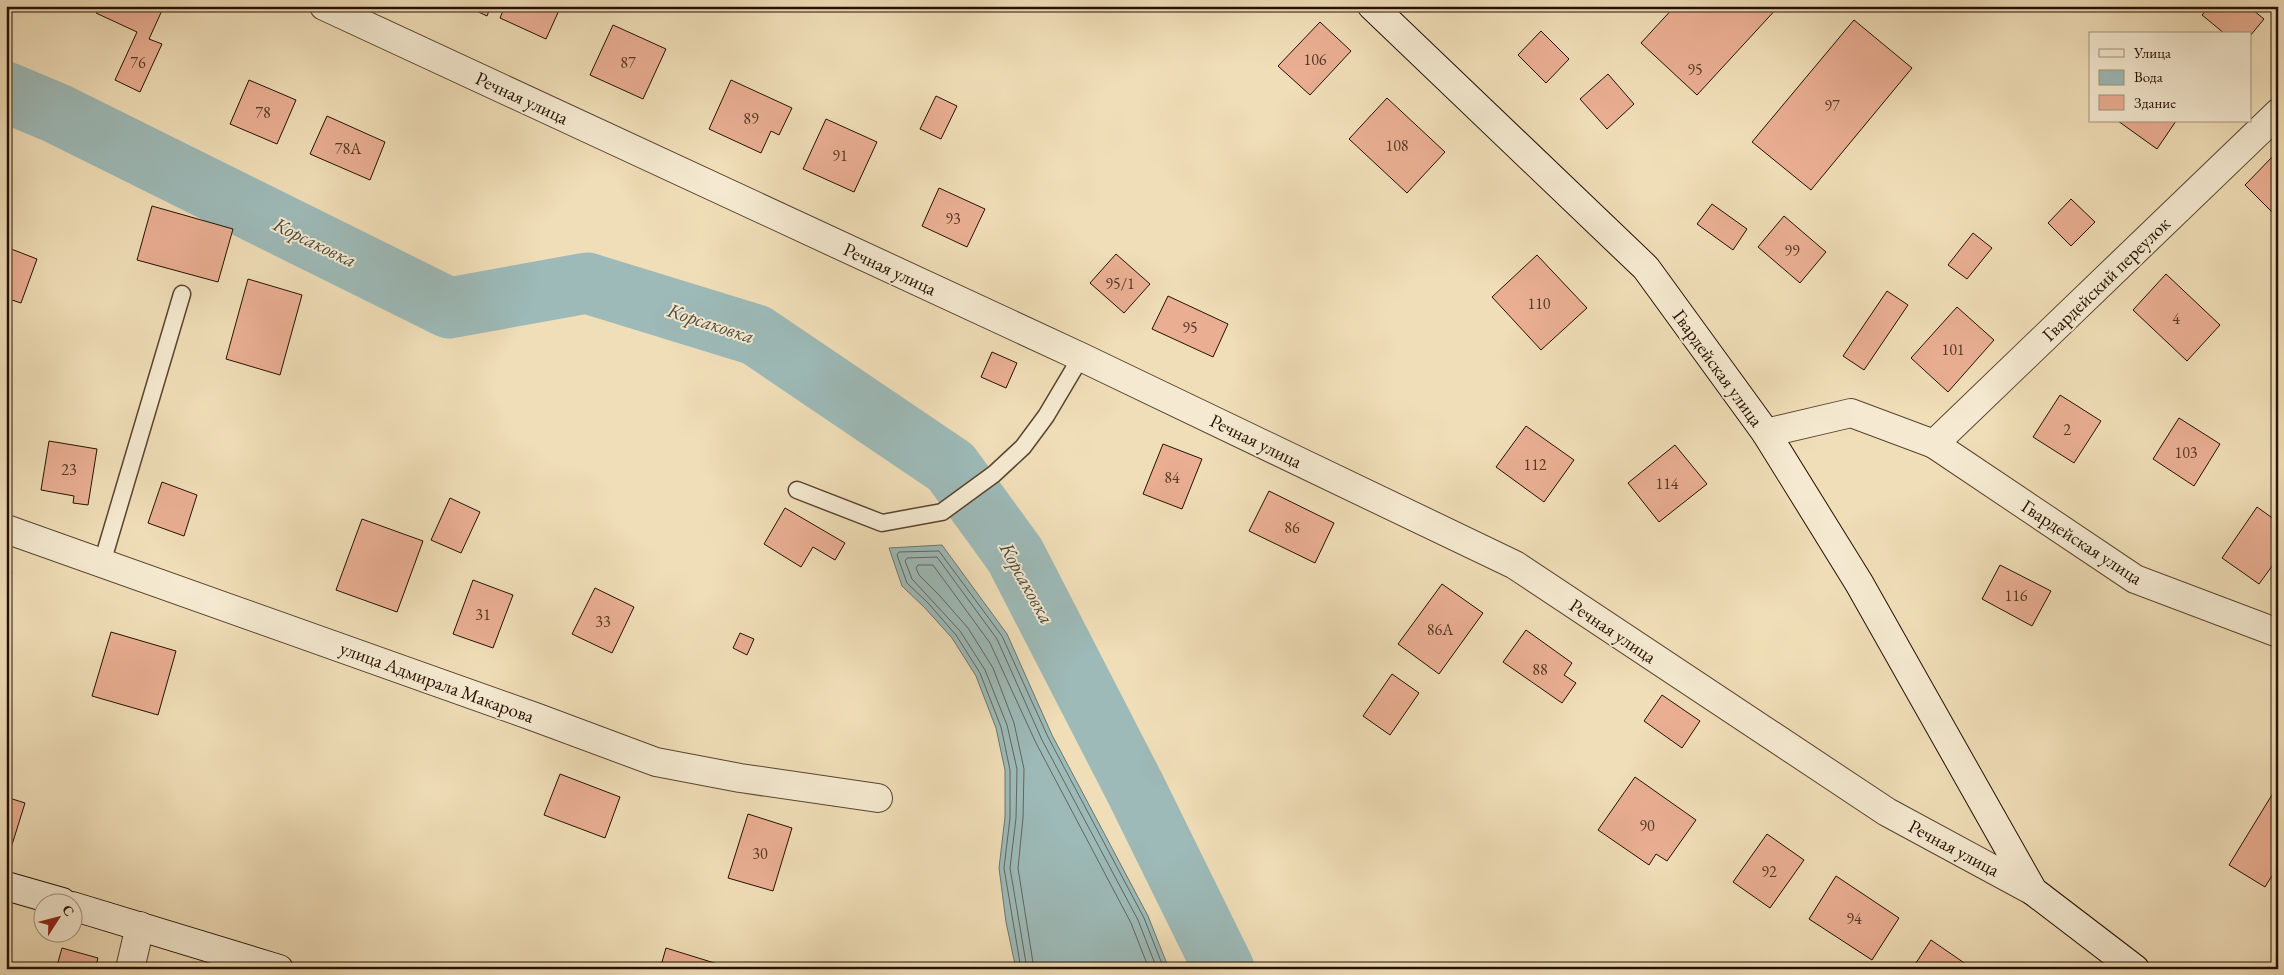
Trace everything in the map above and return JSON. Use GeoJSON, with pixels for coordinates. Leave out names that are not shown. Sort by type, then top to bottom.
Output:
{"type":"FeatureCollection","features":[{"type":"Feature","properties":{"kind":"street","name":"Речная улица"},"geometry":{"type":"LineString","coordinates":[[324,6],[1081,357],[1515,565],[1887,812],[2033,891],[2135,969]]}},
{"type":"Feature","properties":{"kind":"street","name":"Гвардейская улица"},"geometry":{"type":"LineString","coordinates":[[1372,6],[1646,268],[1766,434],[1851,413],[1934,444],[2134,579],[2278,634]]}},
{"type":"Feature","properties":{"kind":"street","name":"Гвардейский переулок"},"geometry":{"type":"LineString","coordinates":[[1934,444],[2278,113]]}},
{"type":"Feature","properties":{"kind":"street"},"geometry":{"type":"LineString","coordinates":[[1766,434],[1859,583],[2033,891]]}},
{"type":"Feature","properties":{"kind":"street","name":"улица Адмирала Макарова"},"geometry":{"type":"LineString","coordinates":[[6,529],[535,716],[656,762],[740,778],[878,798]]}},
{"type":"Feature","properties":{"kind":"street"},"geometry":{"type":"LineString","coordinates":[[6,886],[32,893]]}},
{"type":"Feature","properties":{"kind":"street"},"geometry":{"type":"LineString","coordinates":[[82,909],[279,969]]}},
{"type":"Feature","properties":{"kind":"street"},"geometry":{"type":"LineString","coordinates":[[130,969],[140,926]]}},
{"type":"Feature","properties":{"kind":"lane"},"geometry":{"type":"LineString","coordinates":[[102,562],[182,294]]}},
{"type":"Feature","properties":{"kind":"lane"},"geometry":{"type":"LineString","coordinates":[[797,490],[882,523],[942,512],[994,474],[1024,447],[1046,416],[1081,357]]}},
{"type":"Feature","properties":{"kind":"water"},"geometry":{"type":"Polygon","coordinates":[[[942,545],[1007,634],[1052,735],[1148,916],[1169,969],[1016,969],[1006,922],[999,868],[1005,817],[1005,770],[996,728],[976,676],[952,638],[902,586],[889,548],[942,545]]]}},
{"type":"Feature","properties":{"kind":"building"},"geometry":{"type":"Polygon","coordinates":[[[99,6],[164,6],[149,39],[162,44],[140,92],[115,80],[137,32],[96,13],[99,6]]]}},
{"type":"Feature","properties":{"kind":"building"},"geometry":{"type":"Polygon","coordinates":[[[466,6],[491,6],[487,16],[466,6]]]}},
{"type":"Feature","properties":{"kind":"building"},"geometry":{"type":"Polygon","coordinates":[[[505,6],[561,6],[546,39],[500,18],[505,6]]]}},
{"type":"Feature","properties":{"kind":"building"},"geometry":{"type":"Polygon","coordinates":[[[1675,6],[1779,6],[1697,95],[1641,43],[1675,6]]]}},
{"type":"Feature","properties":{"kind":"building"},"geometry":{"type":"Polygon","coordinates":[[[2210,6],[2248,6],[2264,19],[2252,34],[2252,32],[2223,32],[2202,15],[2210,6]]]}},
{"type":"Feature","properties":{"kind":"building"},"geometry":{"type":"Polygon","coordinates":[[[1854,20],[1912,68],[1811,190],[1752,142],[1854,20]]]}},
{"type":"Feature","properties":{"kind":"building"},"geometry":{"type":"Polygon","coordinates":[[[1320,22],[1351,51],[1310,95],[1278,66],[1320,22]]]}},
{"type":"Feature","properties":{"kind":"building"},"geometry":{"type":"Polygon","coordinates":[[[613,25],[666,49],[643,99],[590,75],[613,25]]]}},
{"type":"Feature","properties":{"kind":"building"},"geometry":{"type":"Polygon","coordinates":[[[1541,31],[1569,59],[1546,83],[1518,55],[1541,31]]]}},
{"type":"Feature","properties":{"kind":"building"},"geometry":{"type":"Polygon","coordinates":[[[1608,74],[1634,104],[1607,129],[1580,99],[1608,74]]]}},
{"type":"Feature","properties":{"kind":"building"},"geometry":{"type":"Polygon","coordinates":[[[249,80],[296,100],[277,144],[230,124],[249,80]]]}},
{"type":"Feature","properties":{"kind":"building"},"geometry":{"type":"Polygon","coordinates":[[[731,80],[792,108],[779,135],[771,131],[761,153],[709,129],[731,80]]]}},
{"type":"Feature","properties":{"kind":"building"},"geometry":{"type":"Polygon","coordinates":[[[936,96],[957,106],[941,139],[920,129],[936,96]]]}},
{"type":"Feature","properties":{"kind":"building"},"geometry":{"type":"Polygon","coordinates":[[[1387,98],[1445,152],[1407,193],[1349,139],[1387,98]]]}},
{"type":"Feature","properties":{"kind":"building"},"geometry":{"type":"Polygon","coordinates":[[[327,116],[385,142],[370,180],[310,154],[327,116]]]}},
{"type":"Feature","properties":{"kind":"building"},"geometry":{"type":"Polygon","coordinates":[[[826,119],[877,142],[854,192],[803,169],[826,119]]]}},
{"type":"Feature","properties":{"kind":"building"},"geometry":{"type":"Polygon","coordinates":[[[2119,122],[2175,122],[2157,149],[2119,122]]]}},
{"type":"Feature","properties":{"kind":"building"},"geometry":{"type":"Polygon","coordinates":[[[2275,154],[2278,157],[2278,218],[2245,185],[2275,154]]]}},
{"type":"Feature","properties":{"kind":"building"},"geometry":{"type":"Polygon","coordinates":[[[939,188],[985,209],[967,247],[922,226],[939,188]]]}},
{"type":"Feature","properties":{"kind":"building"},"geometry":{"type":"Polygon","coordinates":[[[2071,199],[2095,222],[2071,246],[2048,223],[2071,199]]]}},
{"type":"Feature","properties":{"kind":"building"},"geometry":{"type":"Polygon","coordinates":[[[1712,204],[1747,229],[1733,250],[1697,224],[1712,204]]]}},
{"type":"Feature","properties":{"kind":"building"},"geometry":{"type":"Polygon","coordinates":[[[152,206],[233,229],[218,282],[137,260],[152,206]]]}},
{"type":"Feature","properties":{"kind":"building"},"geometry":{"type":"Polygon","coordinates":[[[1784,216],[1826,252],[1800,283],[1758,247],[1784,216]]]}},
{"type":"Feature","properties":{"kind":"building"},"geometry":{"type":"Polygon","coordinates":[[[1973,233],[1992,248],[1967,279],[1948,265],[1973,233]]]}},
{"type":"Feature","properties":{"kind":"building"},"geometry":{"type":"Polygon","coordinates":[[[6,247],[37,259],[21,303],[6,298],[6,247]]]}},
{"type":"Feature","properties":{"kind":"building"},"geometry":{"type":"Polygon","coordinates":[[[1116,254],[1150,284],[1124,313],[1090,283],[1116,254]]]}},
{"type":"Feature","properties":{"kind":"building"},"geometry":{"type":"Polygon","coordinates":[[[1537,255],[1587,308],[1541,350],[1492,297],[1537,255]]]}},
{"type":"Feature","properties":{"kind":"building"},"geometry":{"type":"Polygon","coordinates":[[[2166,274],[2220,325],[2187,361],[2133,310],[2166,274]]]}},
{"type":"Feature","properties":{"kind":"building"},"geometry":{"type":"Polygon","coordinates":[[[248,279],[302,295],[280,375],[226,359],[248,279]]]}},
{"type":"Feature","properties":{"kind":"building"},"geometry":{"type":"Polygon","coordinates":[[[1887,291],[1908,305],[1864,370],[1843,356],[1887,291]]]}},
{"type":"Feature","properties":{"kind":"building"},"geometry":{"type":"Polygon","coordinates":[[[1168,296],[1228,324],[1213,357],[1152,329],[1168,296]]]}},
{"type":"Feature","properties":{"kind":"building"},"geometry":{"type":"Polygon","coordinates":[[[1957,307],[1994,340],[1948,392],[1911,358],[1957,307]]]}},
{"type":"Feature","properties":{"kind":"building"},"geometry":{"type":"Polygon","coordinates":[[[992,352],[1017,363],[1006,388],[981,377],[992,352]]]}},
{"type":"Feature","properties":{"kind":"building"},"geometry":{"type":"Polygon","coordinates":[[[2060,395],[2101,421],[2074,463],[2033,437],[2060,395]]]}},
{"type":"Feature","properties":{"kind":"building"},"geometry":{"type":"Polygon","coordinates":[[[2179,418],[2220,444],[2194,486],[2153,459],[2179,418]]]}},
{"type":"Feature","properties":{"kind":"building"},"geometry":{"type":"Polygon","coordinates":[[[1526,426],[1574,460],[1544,502],[1496,467],[1526,426]]]}},
{"type":"Feature","properties":{"kind":"building"},"geometry":{"type":"Polygon","coordinates":[[[49,441],[97,449],[88,505],[73,503],[74,496],[41,490],[49,441]]]}},
{"type":"Feature","properties":{"kind":"building"},"geometry":{"type":"Polygon","coordinates":[[[1163,444],[1202,459],[1182,509],[1143,494],[1163,444]]]}},
{"type":"Feature","properties":{"kind":"building"},"geometry":{"type":"Polygon","coordinates":[[[1675,445],[1707,484],[1659,522],[1628,483],[1675,445]]]}},
{"type":"Feature","properties":{"kind":"building"},"geometry":{"type":"Polygon","coordinates":[[[162,482],[197,495],[184,536],[148,523],[162,482]]]}},
{"type":"Feature","properties":{"kind":"building"},"geometry":{"type":"Polygon","coordinates":[[[1269,491],[1334,523],[1315,563],[1249,531],[1269,491]]]}},
{"type":"Feature","properties":{"kind":"building"},"geometry":{"type":"Polygon","coordinates":[[[450,498],[480,512],[461,553],[431,540],[450,498]]]}},
{"type":"Feature","properties":{"kind":"building"},"geometry":{"type":"Polygon","coordinates":[[[2257,507],[2278,522],[2278,558],[2259,584],[2222,558],[2257,507]]]}},
{"type":"Feature","properties":{"kind":"building"},"geometry":{"type":"Polygon","coordinates":[[[785,508],[845,543],[835,560],[813,547],[801,567],[764,544],[785,508]]]}},
{"type":"Feature","properties":{"kind":"building"},"geometry":{"type":"Polygon","coordinates":[[[362,519],[423,541],[397,612],[336,590],[362,519]]]}},
{"type":"Feature","properties":{"kind":"building"},"geometry":{"type":"Polygon","coordinates":[[[2000,565],[2051,591],[2032,626],[1982,599],[2000,565]]]}},
{"type":"Feature","properties":{"kind":"building"},"geometry":{"type":"Polygon","coordinates":[[[6,570],[12,572],[6,593],[6,570]]]}},
{"type":"Feature","properties":{"kind":"building"},"geometry":{"type":"Polygon","coordinates":[[[473,580],[513,595],[493,648],[453,634],[473,580]]]}},
{"type":"Feature","properties":{"kind":"building"},"geometry":{"type":"Polygon","coordinates":[[[1442,584],[1483,613],[1439,674],[1398,644],[1442,584]]]}},
{"type":"Feature","properties":{"kind":"building"},"geometry":{"type":"Polygon","coordinates":[[[595,588],[634,607],[612,653],[572,634],[595,588]]]}},
{"type":"Feature","properties":{"kind":"building"},"geometry":{"type":"Polygon","coordinates":[[[1526,630],[1572,663],[1564,675],[1576,683],[1562,703],[1503,662],[1526,630]]]}},
{"type":"Feature","properties":{"kind":"building"},"geometry":{"type":"Polygon","coordinates":[[[111,632],[176,651],[158,715],[92,696],[111,632]]]}},
{"type":"Feature","properties":{"kind":"building"},"geometry":{"type":"Polygon","coordinates":[[[740,633],[754,639],[747,655],[733,648],[740,633]]]}},
{"type":"Feature","properties":{"kind":"building"},"geometry":{"type":"Polygon","coordinates":[[[1392,674],[1419,693],[1390,735],[1363,716],[1392,674]]]}},
{"type":"Feature","properties":{"kind":"building"},"geometry":{"type":"Polygon","coordinates":[[[1662,695],[1700,721],[1682,748],[1644,721],[1662,695]]]}},
{"type":"Feature","properties":{"kind":"building"},"geometry":{"type":"Polygon","coordinates":[[[560,774],[620,797],[605,838],[544,815],[560,774]]]}},
{"type":"Feature","properties":{"kind":"building"},"geometry":{"type":"Polygon","coordinates":[[[1635,777],[1696,820],[1667,861],[1656,854],[1649,865],[1598,830],[1635,777]]]}},
{"type":"Feature","properties":{"kind":"building"},"geometry":{"type":"Polygon","coordinates":[[[2278,785],[2278,866],[2265,887],[2229,865],[2278,785]]]}},
{"type":"Feature","properties":{"kind":"building"},"geometry":{"type":"Polygon","coordinates":[[[6,797],[25,803],[11,848],[6,847],[6,797]]]}},
{"type":"Feature","properties":{"kind":"building"},"geometry":{"type":"Polygon","coordinates":[[[748,814],[792,828],[773,891],[728,878],[748,814]]]}},
{"type":"Feature","properties":{"kind":"building"},"geometry":{"type":"Polygon","coordinates":[[[1767,834],[1804,860],[1770,908],[1733,882],[1767,834]]]}},
{"type":"Feature","properties":{"kind":"building"},"geometry":{"type":"Polygon","coordinates":[[[1836,876],[1899,918],[1872,960],[1809,919],[1836,876]]]}},
{"type":"Feature","properties":{"kind":"building"},"geometry":{"type":"Polygon","coordinates":[[[1931,940],[1973,969],[1912,969],[1931,940]]]}},
{"type":"Feature","properties":{"kind":"building"},"geometry":{"type":"Polygon","coordinates":[[[62,948],[98,958],[95,969],[56,969],[62,948]]]}},
{"type":"Feature","properties":{"kind":"building"},"geometry":{"type":"Polygon","coordinates":[[[666,948],[734,969],[660,969],[666,948]]]}},
{"type":"Feature","properties":{"kind":"waterway","name":"Корсаковка"},"geometry":{"type":"LineString","coordinates":[[6,92],[56,113],[449,308],[587,283],[756,335],[951,467],[1015,555],[1136,790],[1224,969]]}}]}
